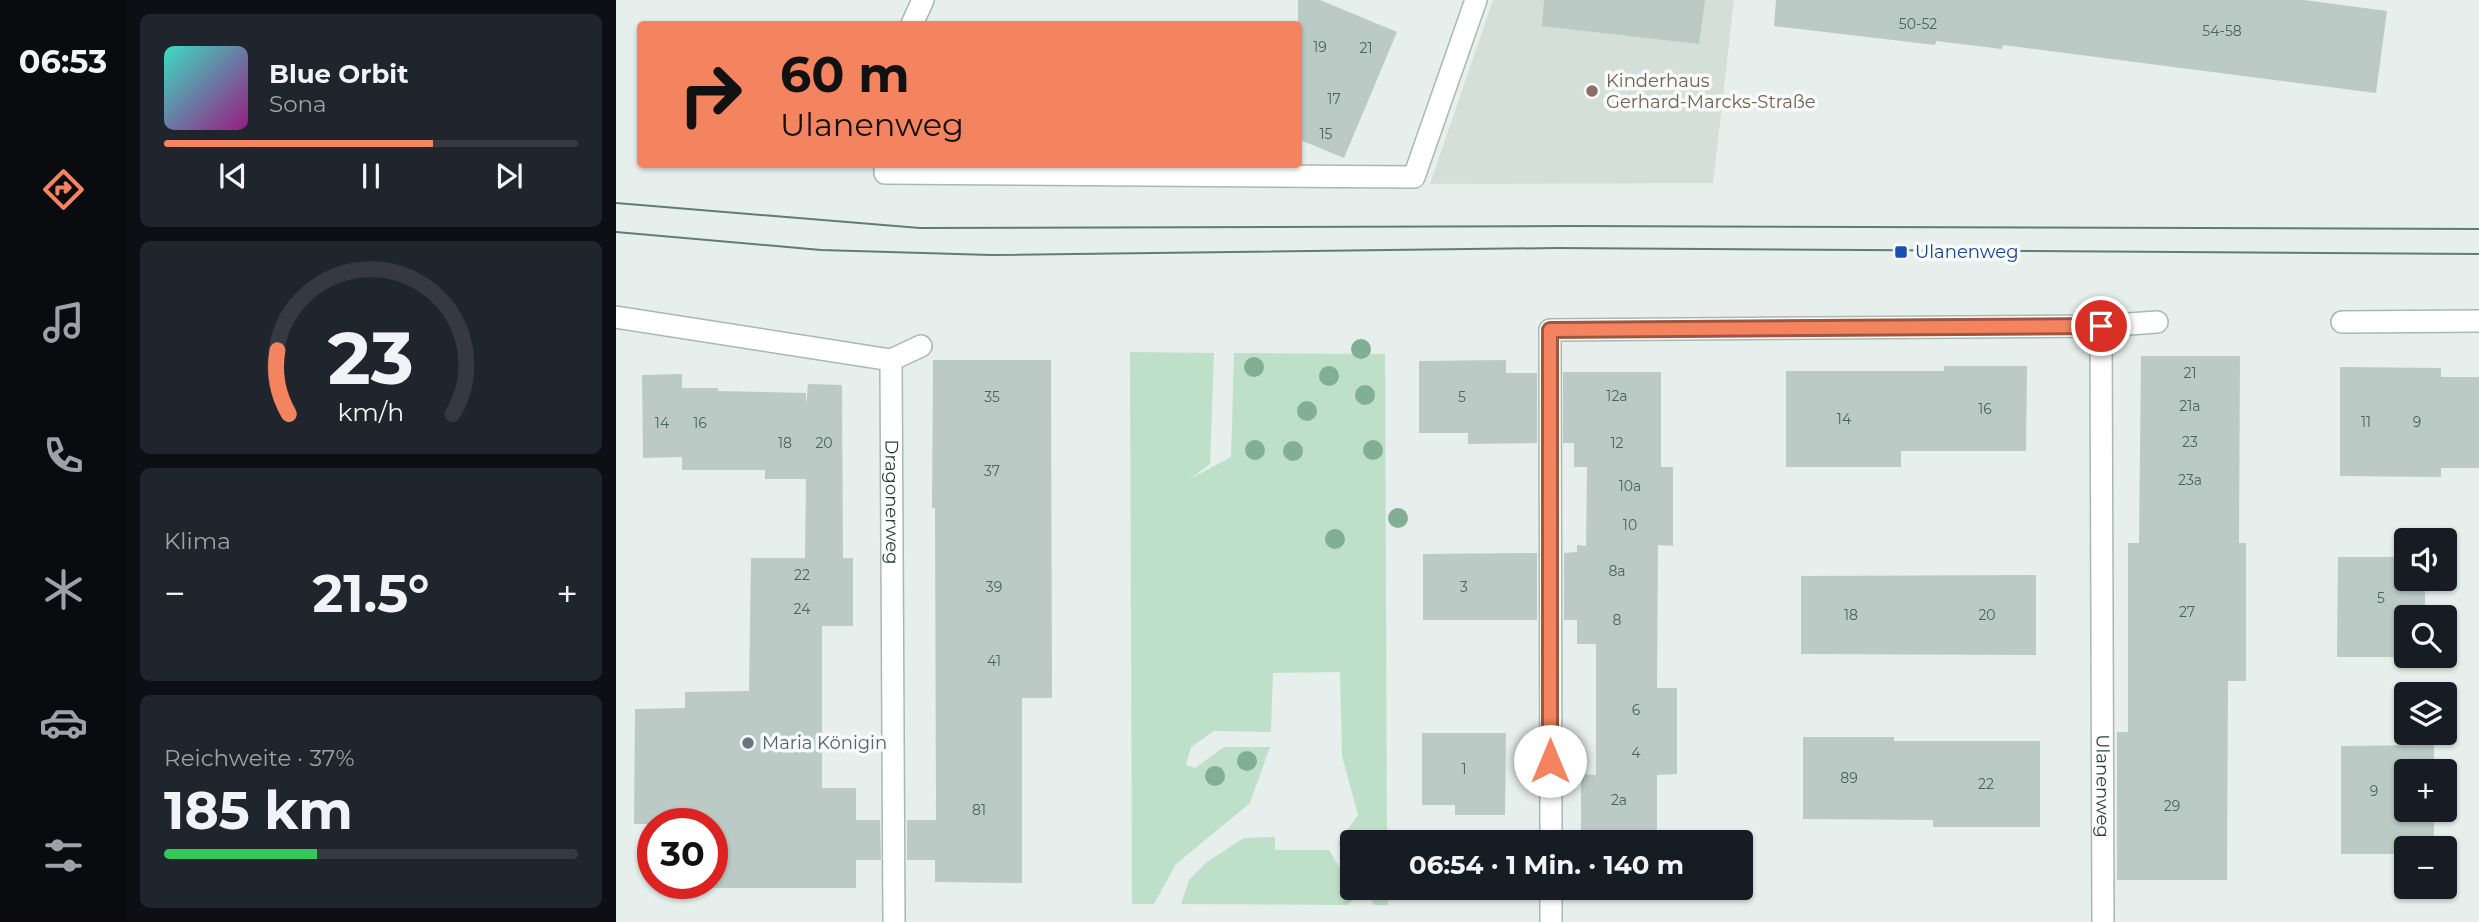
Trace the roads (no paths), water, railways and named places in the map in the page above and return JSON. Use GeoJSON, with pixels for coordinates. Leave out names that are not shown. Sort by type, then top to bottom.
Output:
{"type":"FeatureCollection","features":[{"type":"Feature","properties":{"kind":"street"},"geometry":{"type":"LineString","coordinates":[[913,21],[923,0]]}},
{"type":"Feature","properties":{"kind":"street"},"geometry":{"type":"LineString","coordinates":[[885,168],[885,173],[1414,177],[1476,0]]}},
{"type":"Feature","properties":{"kind":"street"},"geometry":{"type":"LineString","coordinates":[[616,317],[891,360],[921,346]]}},
{"type":"Feature","properties":{"kind":"street"},"geometry":{"type":"LineString","coordinates":[[2342,322],[2479,321]]}},
{"type":"Feature","properties":{"kind":"street"},"geometry":{"type":"LineString","coordinates":[[1550,830],[1550,330],[2101,326],[2157,323]]}},
{"type":"Feature","properties":{"kind":"street","name":"Ulanenweg"},"geometry":{"type":"LineString","coordinates":[[2101,326],[2103,922]]}},
{"type":"Feature","properties":{"kind":"street","name":"Dragonerweg"},"geometry":{"type":"LineString","coordinates":[[891,360],[894,922]]}},
{"type":"Feature","properties":{"kind":"street"},"geometry":{"type":"LineString","coordinates":[[1550,900],[1551,922]]}},
{"type":"Feature","properties":{"kind":"tram line"},"geometry":{"type":"LineString","coordinates":[[616,203],[920,228],[1572,226],[2479,229]]}},
{"type":"Feature","properties":{"kind":"tram line"},"geometry":{"type":"LineString","coordinates":[[616,232],[821,250],[991,255],[1556,248],[2479,254]]}},
{"type":"Feature","properties":{"kind":"place","name":"Kinderhaus Gerhard-Marcks-Straße"},"geometry":{"type":"Point","coordinates":[1592,91]}},
{"type":"Feature","properties":{"kind":"place","name":"Ulanenweg"},"geometry":{"type":"Point","coordinates":[1901,252]}},
{"type":"Feature","properties":{"kind":"place","name":"Maria Königin"},"geometry":{"type":"Point","coordinates":[748,743]}}]}
